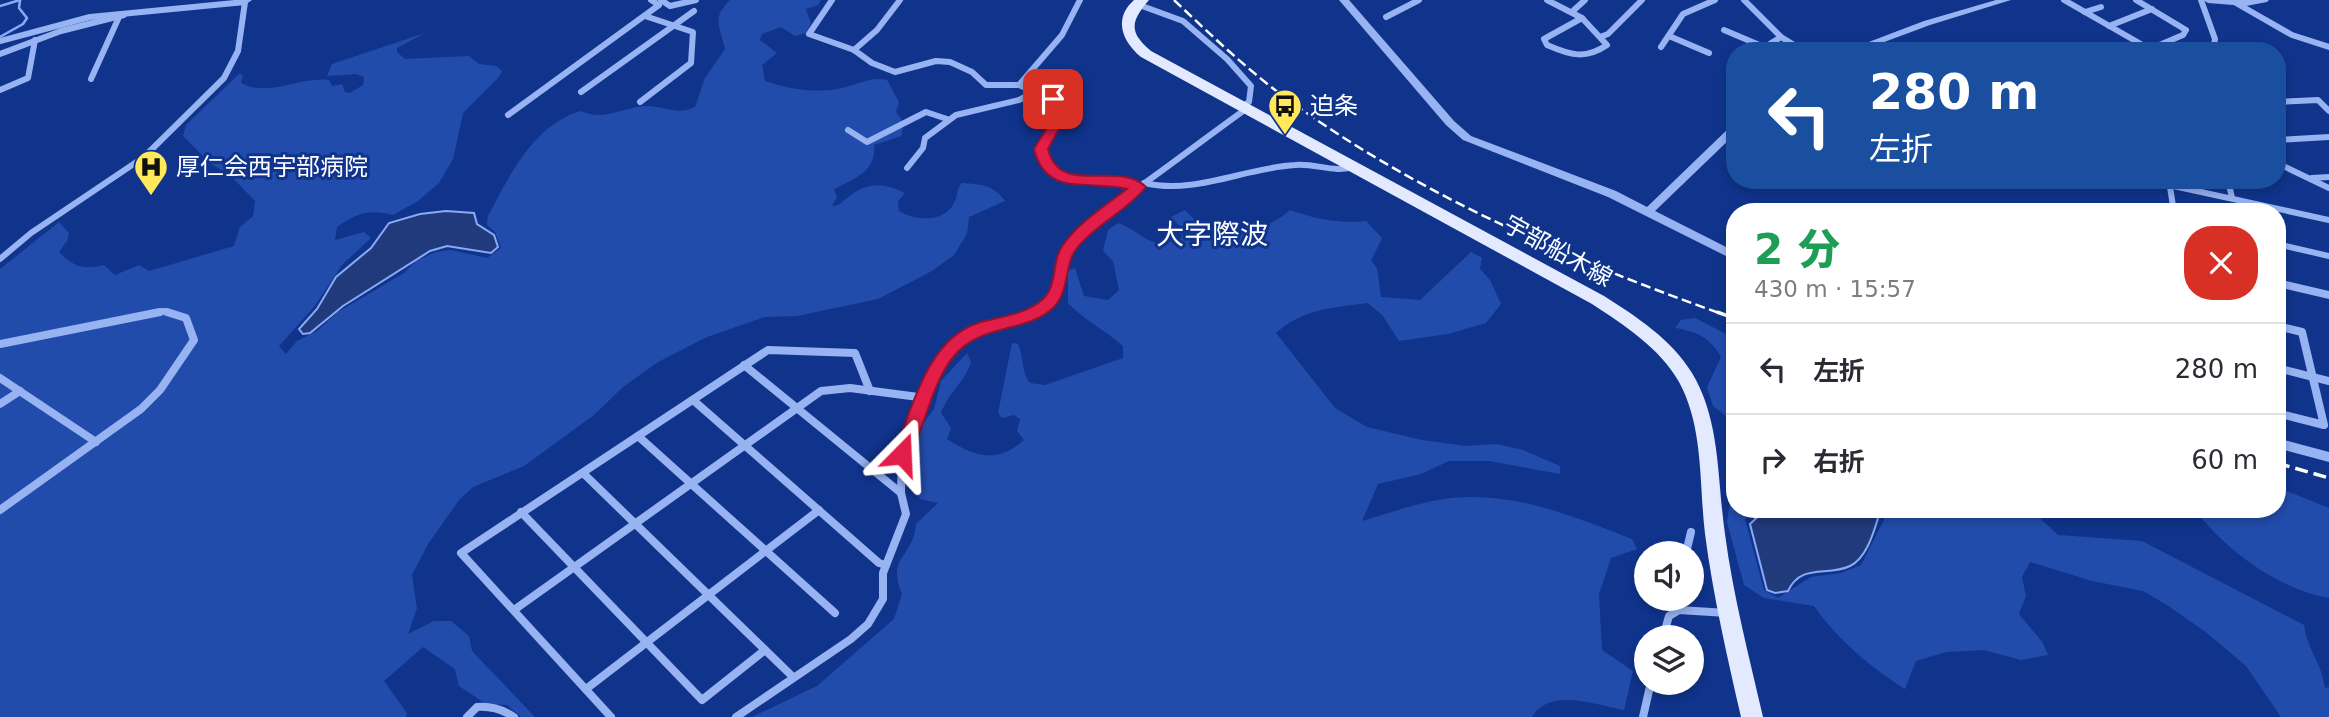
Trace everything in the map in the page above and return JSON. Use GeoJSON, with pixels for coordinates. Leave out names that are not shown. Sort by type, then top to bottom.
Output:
{"type":"FeatureCollection","features":[{"type":"Feature","properties":{"kind":"main road","name":"宇部船木線"},"geometry":{"type":"LineString","coordinates":[[1142,3],[1127,19],[1127,32],[1137,48],[1598,300],[1648,334],[1675,363],[1692,391],[1705,435],[1728,614],[1752,717]]}},
{"type":"Feature","properties":{"kind":"street"},"geometry":{"type":"LineString","coordinates":[[508,115],[659,5],[652,0]]}},
{"type":"Feature","properties":{"kind":"street"},"geometry":{"type":"LineString","coordinates":[[661,0],[670,6],[696,0]]}},
{"type":"Feature","properties":{"kind":"street"},"geometry":{"type":"LineString","coordinates":[[832,0],[809,34],[854,50],[873,63],[895,72],[936,61],[950,62],[972,72],[986,85],[1019,85],[1053,99],[1060,108],[1041,149],[1044,161],[1056,173],[1075,182],[1109,179],[1156,186],[1199,183],[1294,164],[1337,170],[1354,167]]}},
{"type":"Feature","properties":{"kind":"street"},"geometry":{"type":"LineString","coordinates":[[854,50],[877,30],[900,0]]}},
{"type":"Feature","properties":{"kind":"street"},"geometry":{"type":"LineString","coordinates":[[1019,85],[1033,66],[1056,46],[1080,0]]}},
{"type":"Feature","properties":{"kind":"street"},"geometry":{"type":"LineString","coordinates":[[1344,0],[1450,123],[1467,138],[1574,178],[1726,252]]}},
{"type":"Feature","properties":{"kind":"street"},"geometry":{"type":"LineString","coordinates":[[1387,17],[1419,0]]}},
{"type":"Feature","properties":{"kind":"street"},"geometry":{"type":"LineString","coordinates":[[1547,0],[1574,10],[1583,18],[1607,45],[1591,57],[1575,57],[1547,45],[1544,38],[1583,18]]}},
{"type":"Feature","properties":{"kind":"street"},"geometry":{"type":"LineString","coordinates":[[1574,10],[1586,0]]}},
{"type":"Feature","properties":{"kind":"street"},"geometry":{"type":"LineString","coordinates":[[1600,37],[1608,34],[1642,0]]}},
{"type":"Feature","properties":{"kind":"street"},"geometry":{"type":"LineString","coordinates":[[1661,47],[1684,13],[1716,0]]}},
{"type":"Feature","properties":{"kind":"street"},"geometry":{"type":"LineString","coordinates":[[1744,0],[1789,42]]}},
{"type":"Feature","properties":{"kind":"street"},"geometry":{"type":"LineString","coordinates":[[1875,42],[1927,23],[2006,0]]}},
{"type":"Feature","properties":{"kind":"street"},"geometry":{"type":"LineString","coordinates":[[2064,0],[2138,42]]}},
{"type":"Feature","properties":{"kind":"street"},"geometry":{"type":"LineString","coordinates":[[2136,0],[2186,30],[2183,35],[2169,42]]}},
{"type":"Feature","properties":{"kind":"street"},"geometry":{"type":"LineString","coordinates":[[2201,0],[2214,42]]}},
{"type":"Feature","properties":{"kind":"street"},"geometry":{"type":"LineString","coordinates":[[2208,0],[2235,3],[2264,0]]}},
{"type":"Feature","properties":{"kind":"street"},"geometry":{"type":"LineString","coordinates":[[0,41],[41,27],[134,10],[246,1],[238,51],[224,78],[144,157],[31,233],[0,259]]}},
{"type":"Feature","properties":{"kind":"street"},"geometry":{"type":"LineString","coordinates":[[736,717],[868,624],[883,599],[883,573],[906,514],[901,493],[900,470],[906,441],[937,368],[959,341],[979,329],[1025,316],[1047,304],[1058,289],[1068,248],[1106,212],[1249,102],[1251,86],[1240,72],[1183,21],[1142,3]]}},
{"type":"Feature","properties":{"kind":"street"},"geometry":{"type":"LineString","coordinates":[[2235,3],[2292,35],[2329,47]]}},
{"type":"Feature","properties":{"kind":"street"},"geometry":{"type":"LineString","coordinates":[[2085,12],[2101,6]]}},
{"type":"Feature","properties":{"kind":"street"},"geometry":{"type":"LineString","coordinates":[[2109,26],[2152,9]]}},
{"type":"Feature","properties":{"kind":"street"},"geometry":{"type":"LineString","coordinates":[[0,54],[35,40],[119,17],[134,10]]}},
{"type":"Feature","properties":{"kind":"street"},"geometry":{"type":"LineString","coordinates":[[581,92],[694,11]]}},
{"type":"Feature","properties":{"kind":"street"},"geometry":{"type":"LineString","coordinates":[[640,102],[691,63],[693,32],[645,16]]}},
{"type":"Feature","properties":{"kind":"street"},"geometry":{"type":"LineString","coordinates":[[92,79],[119,17]]}},
{"type":"Feature","properties":{"kind":"street"},"geometry":{"type":"LineString","coordinates":[[1724,30],[1748,42]]}},
{"type":"Feature","properties":{"kind":"street"},"geometry":{"type":"LineString","coordinates":[[1669,36],[1709,53]]}},
{"type":"Feature","properties":{"kind":"street"},"geometry":{"type":"LineString","coordinates":[[1773,42],[1781,37]]}},
{"type":"Feature","properties":{"kind":"street"},"geometry":{"type":"LineString","coordinates":[[0,90],[28,78],[35,40]]}},
{"type":"Feature","properties":{"kind":"street"},"geometry":{"type":"LineString","coordinates":[[907,168],[923,148],[925,138],[947,119],[966,111],[1026,97],[1036,91]]}},
{"type":"Feature","properties":{"kind":"street"},"geometry":{"type":"LineString","coordinates":[[2286,102],[2318,100],[2329,111]]}},
{"type":"Feature","properties":{"kind":"street"},"geometry":{"type":"LineString","coordinates":[[848,130],[867,142],[926,112],[947,119]]}},
{"type":"Feature","properties":{"kind":"street"},"geometry":{"type":"LineString","coordinates":[[1647,213],[1726,137]]}},
{"type":"Feature","properties":{"kind":"street"},"geometry":{"type":"LineString","coordinates":[[2286,139],[2329,137]]}},
{"type":"Feature","properties":{"kind":"street"},"geometry":{"type":"LineString","coordinates":[[2286,167],[2329,188]]}},
{"type":"Feature","properties":{"kind":"street"},"geometry":{"type":"LineString","coordinates":[[2312,178],[2329,177]]}},
{"type":"Feature","properties":{"kind":"street"},"geometry":{"type":"LineString","coordinates":[[2197,189],[2254,203]]}},
{"type":"Feature","properties":{"kind":"street"},"geometry":{"type":"LineString","coordinates":[[2230,189],[2232,198]]}},
{"type":"Feature","properties":{"kind":"street"},"geometry":{"type":"LineString","coordinates":[[2286,210],[2329,220]]}},
{"type":"Feature","properties":{"kind":"street"},"geometry":{"type":"LineString","coordinates":[[2286,246],[2329,256]]}},
{"type":"Feature","properties":{"kind":"street"},"geometry":{"type":"LineString","coordinates":[[2286,285],[2329,295]]}},
{"type":"Feature","properties":{"kind":"street"},"geometry":{"type":"LineString","coordinates":[[0,344],[164,311],[186,318],[194,340],[160,390],[141,409],[0,510]]}},
{"type":"Feature","properties":{"kind":"street"},"geometry":{"type":"LineString","coordinates":[[2286,328],[2302,332],[2324,425],[2286,415]]}},
{"type":"Feature","properties":{"kind":"street"},"geometry":{"type":"LineString","coordinates":[[611,717],[461,553],[768,349],[855,353],[870,391]]}},
{"type":"Feature","properties":{"kind":"street"},"geometry":{"type":"LineString","coordinates":[[744,365],[901,493]]}},
{"type":"Feature","properties":{"kind":"street"},"geometry":{"type":"LineString","coordinates":[[2286,370],[2329,381]]}},
{"type":"Feature","properties":{"kind":"street"},"geometry":{"type":"LineString","coordinates":[[0,377],[96,442]]}},
{"type":"Feature","properties":{"kind":"street"},"geometry":{"type":"LineString","coordinates":[[514,610],[821,391],[850,388],[926,398]]}},
{"type":"Feature","properties":{"kind":"street"},"geometry":{"type":"LineString","coordinates":[[0,404],[20,391]]}},
{"type":"Feature","properties":{"kind":"street"},"geometry":{"type":"LineString","coordinates":[[693,400],[879,563],[886,565]]}},
{"type":"Feature","properties":{"kind":"street"},"geometry":{"type":"LineString","coordinates":[[638,436],[835,613]]}},
{"type":"Feature","properties":{"kind":"street"},"geometry":{"type":"LineString","coordinates":[[2286,445],[2329,457]]}},
{"type":"Feature","properties":{"kind":"street"},"geometry":{"type":"LineString","coordinates":[[583,472],[793,677]]}},
{"type":"Feature","properties":{"kind":"street"},"geometry":{"type":"LineString","coordinates":[[586,689],[819,510]]}},
{"type":"Feature","properties":{"kind":"street"},"geometry":{"type":"LineString","coordinates":[[521,512],[702,700],[765,650]]}},
{"type":"Feature","properties":{"kind":"street"},"geometry":{"type":"LineString","coordinates":[[1689,541],[1692,532]]}},
{"type":"Feature","properties":{"kind":"street"},"geometry":{"type":"LineString","coordinates":[[1666,625],[1669,616],[1677,611]]}},
{"type":"Feature","properties":{"kind":"street"},"geometry":{"type":"LineString","coordinates":[[1691,611],[1728,614]]}},
{"type":"Feature","properties":{"kind":"street"},"geometry":{"type":"LineString","coordinates":[[1643,717],[1648,695]]}},
{"type":"Feature","properties":{"kind":"street"},"geometry":{"type":"LineString","coordinates":[[467,717],[477,707],[488,706],[500,708],[514,717]]}},
{"type":"Feature","properties":{"kind":"shaded area"},"geometry":{"type":"Polygon","coordinates":[[[730,0],[821,0],[818,5],[806,9],[811,23],[806,33],[795,36],[781,27],[762,34],[760,40],[777,53],[762,65],[765,81],[819,91],[881,79],[887,80],[899,102],[896,112],[904,123],[901,136],[874,145],[874,154],[868,168],[856,178],[834,189],[837,197],[832,206],[840,204],[861,189],[875,185],[905,193],[898,201],[899,211],[921,218],[937,217],[950,209],[962,183],[991,189],[1005,201],[969,217],[967,234],[954,255],[932,271],[878,299],[797,316],[765,317],[707,337],[658,362],[623,387],[594,415],[524,466],[473,487],[459,500],[428,544],[412,575],[417,608],[408,634],[434,621],[451,621],[469,636],[472,651],[535,717],[521,717],[507,705],[486,704],[459,686],[455,669],[423,647],[384,681],[407,713],[406,717],[0,717],[0,269],[59,222],[69,233],[59,252],[74,264],[84,267],[104,265],[115,275],[139,265],[149,271],[234,246],[240,227],[253,216],[255,201],[231,176],[210,163],[183,136],[186,125],[239,74],[243,75],[241,83],[251,87],[273,88],[307,81],[329,80],[332,86],[342,84],[345,92],[350,93],[363,85],[364,77],[356,74],[327,76],[332,64],[425,33],[397,48],[397,52],[405,59],[469,56],[479,64],[496,66],[502,71],[499,77],[463,113],[453,159],[439,183],[418,201],[393,215],[377,212],[364,214],[337,227],[335,240],[364,232],[371,238],[342,265],[314,307],[279,346],[286,354],[297,341],[317,331],[338,312],[404,273],[416,261],[436,252],[451,250],[487,258],[501,248],[495,232],[487,225],[488,216],[525,153],[549,128],[564,118],[581,111],[605,115],[646,106],[676,111],[695,107],[705,78],[725,49],[719,18],[730,0]]]}},
{"type":"Feature","properties":{"kind":"shaded area"},"geometry":{"type":"Polygon","coordinates":[[[1185,210],[1201,225],[1223,233],[1260,228],[1290,210],[1328,220],[1366,221],[1382,238],[1371,261],[1377,268],[1381,297],[1420,300],[1471,252],[1482,258],[1480,269],[1490,280],[1501,304],[1486,323],[1448,334],[1399,341],[1383,316],[1368,303],[1308,314],[1276,333],[1335,408],[1367,427],[1422,440],[1466,446],[1497,444],[1523,450],[1560,466],[1560,474],[1489,461],[1449,461],[1421,474],[1378,484],[1362,521],[1439,500],[1487,497],[1551,510],[1632,539],[1634,550],[1611,558],[1599,594],[1602,650],[1633,671],[1624,710],[1562,700],[1540,708],[1532,717],[752,717],[817,686],[894,619],[902,594],[897,572],[899,564],[914,535],[916,524],[938,503],[920,499],[912,481],[910,458],[918,430],[934,409],[941,381],[967,353],[971,362],[968,369],[941,413],[951,428],[947,439],[977,454],[995,455],[1014,448],[1024,440],[1017,431],[1020,419],[1014,415],[1002,418],[998,413],[1012,343],[1018,344],[1025,374],[1030,383],[1045,385],[1123,358],[1123,346],[1068,303],[1068,271],[1075,268],[1084,296],[1108,300],[1119,290],[1113,261],[1103,251],[1108,230],[1118,223],[1152,241],[1180,240],[1184,231],[1171,217],[1185,210]]]}},
{"type":"Feature","properties":{"kind":"shaded area"},"geometry":{"type":"Polygon","coordinates":[[[446,211],[474,213],[477,224],[494,235],[498,247],[491,253],[447,246],[430,251],[343,306],[310,333],[303,334],[299,329],[317,309],[336,277],[371,248],[389,223],[420,214],[446,211]]]}},
{"type":"Feature","properties":{"kind":"shaded area"},"geometry":{"type":"Polygon","coordinates":[[[1695,318],[1726,334],[1726,416],[1713,406],[1707,387],[1721,357],[1713,345],[1702,336],[1675,328],[1681,320],[1695,318]]]}},
{"type":"Feature","properties":{"kind":"shaded area"},"geometry":{"type":"Polygon","coordinates":[[[2286,491],[2329,508],[2329,598],[2290,586],[2272,577],[2237,553],[2202,518],[2286,518],[2286,491]]]}},
{"type":"Feature","properties":{"kind":"shaded area"},"geometry":{"type":"Polygon","coordinates":[[[1728,518],[1746,518],[1764,590],[1778,598],[1811,577],[1841,573],[1861,565],[1884,518],[2041,518],[2058,535],[2142,541],[2304,625],[2325,688],[2329,687],[2329,717],[2281,717],[2246,666],[2207,633],[2143,591],[2092,581],[2030,562],[2022,577],[2026,596],[2019,614],[2043,643],[2048,655],[2021,660],[1984,650],[1946,652],[1916,661],[1905,689],[1855,652],[1814,606],[1764,598],[1744,585],[1728,518]]]}},
{"type":"Feature","properties":{"kind":"shaded area"},"geometry":{"type":"Polygon","coordinates":[[[1756,518],[1878,518],[1869,544],[1856,562],[1841,569],[1807,574],[1793,582],[1788,591],[1775,593],[1767,590],[1750,524],[1756,518]]]}},
{"type":"Feature","properties":{"kind":"waterway"},"geometry":{"type":"LineString","coordinates":[[0,6],[20,0],[19,8],[27,18],[23,24],[0,37]]}},
{"type":"Feature","properties":{"kind":"railway"},"geometry":{"type":"LineString","coordinates":[[1174,0],[1266,83],[1347,140],[1398,171],[1450,199],[1557,249],[1722,314]]}},
{"type":"Feature","properties":{"kind":"railway"},"geometry":{"type":"LineString","coordinates":[[1717,312],[1726,315]]}},
{"type":"Feature","properties":{"kind":"railway"},"geometry":{"type":"LineString","coordinates":[[2286,466],[2329,478]]}},
{"type":"Feature","properties":{"kind":"place","name":"迫条"},"geometry":{"type":"Point","coordinates":[1285,136]}},
{"type":"Feature","properties":{"kind":"place","name":"厚仁会西宇部病院"},"geometry":{"type":"Point","coordinates":[151,197]}},
{"type":"Feature","properties":{"kind":"district","name":"大字際波"},"geometry":{"type":"Point","coordinates":[1212,234]}},
{"type":"Feature","properties":{"kind":"route"},"geometry":{"type":"LineString","coordinates":[[902,454],[912,426],[922,411],[937,368],[951,349],[968,334],[995,323],[1025,316],[1039,310],[1054,298],[1068,248],[1106,212],[1139,187],[1109,179],[1075,182],[1056,173],[1044,161],[1041,149],[1060,114],[1058,103],[1053,99]]}}]}
